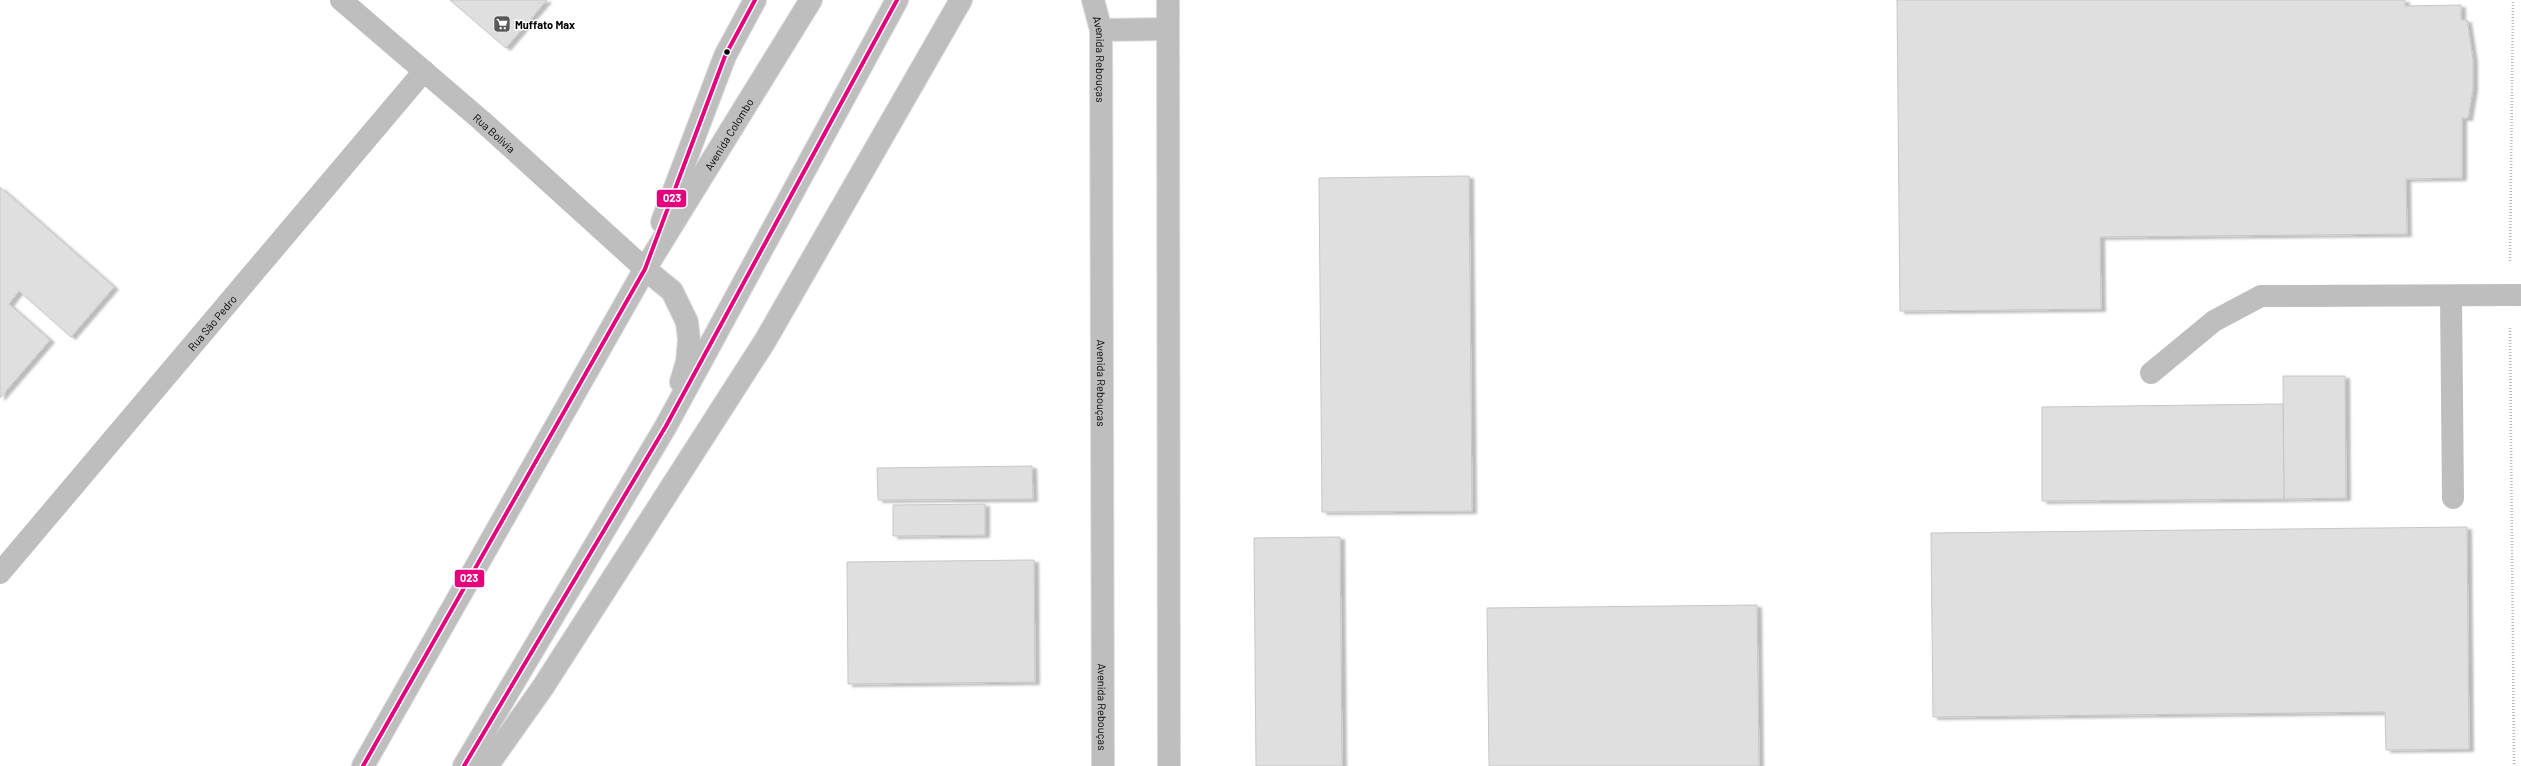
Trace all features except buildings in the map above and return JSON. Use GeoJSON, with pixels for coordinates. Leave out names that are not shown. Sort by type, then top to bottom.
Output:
{"type":"FeatureCollection","features":[{"type":"Feature","properties":{"kind":"main road","name":"Rua Bolívia"},"geometry":{"type":"LineString","coordinates":[[341,0],[424,71],[672,291],[687,322],[690,340],[687,362],[666,426]]}},
{"type":"Feature","properties":{"kind":"main road","name":"Avenida Colombo"},"geometry":{"type":"LineString","coordinates":[[645,268],[725,56],[755,0]]}},
{"type":"Feature","properties":{"kind":"main road","name":"Avenida Colombo"},"geometry":{"type":"LineString","coordinates":[[363,766],[645,268],[811,0]]}},
{"type":"Feature","properties":{"kind":"main road"},"geometry":{"type":"LineString","coordinates":[[464,766],[666,426],[897,0]]}},
{"type":"Feature","properties":{"kind":"main road"},"geometry":{"type":"LineString","coordinates":[[487,766],[543,687],[765,341],[961,0]]}},
{"type":"Feature","properties":{"kind":"main road","name":"Avenida Rebouças"},"geometry":{"type":"LineString","coordinates":[[1093,0],[1101,30],[1103,766]]}},
{"type":"Feature","properties":{"kind":"main road"},"geometry":{"type":"LineString","coordinates":[[1168,0],[1169,766]]}},
{"type":"Feature","properties":{"kind":"main road"},"geometry":{"type":"LineString","coordinates":[[1101,30],[1168,29]]}},
{"type":"Feature","properties":{"kind":"main road","name":"Rua São Pedro"},"geometry":{"type":"LineString","coordinates":[[0,573],[424,71]]}},
{"type":"Feature","properties":{"kind":"main road"},"geometry":{"type":"LineString","coordinates":[[2151,373],[2214,321],[2261,296],[2515,295]]}},
{"type":"Feature","properties":{"kind":"main road"},"geometry":{"type":"LineString","coordinates":[[2451,296],[2453,498]]}},
{"type":"Feature","properties":{"kind":"path"},"geometry":{"type":"LineString","coordinates":[[2513,0],[2515,295],[2514,766]]}},
{"type":"Feature","properties":{"kind":"transit line","name":"023"},"geometry":{"type":"LineString","coordinates":[[363,766],[645,269],[725,56],[755,0]]}},
{"type":"Feature","properties":{"kind":"transit line","name":"023"},"geometry":{"type":"LineString","coordinates":[[464,766],[666,426],[897,0]]}},
{"type":"Feature","properties":{"kind":"place","name":"Muffato Max"},"geometry":{"type":"Point","coordinates":[502,24]}}]}
